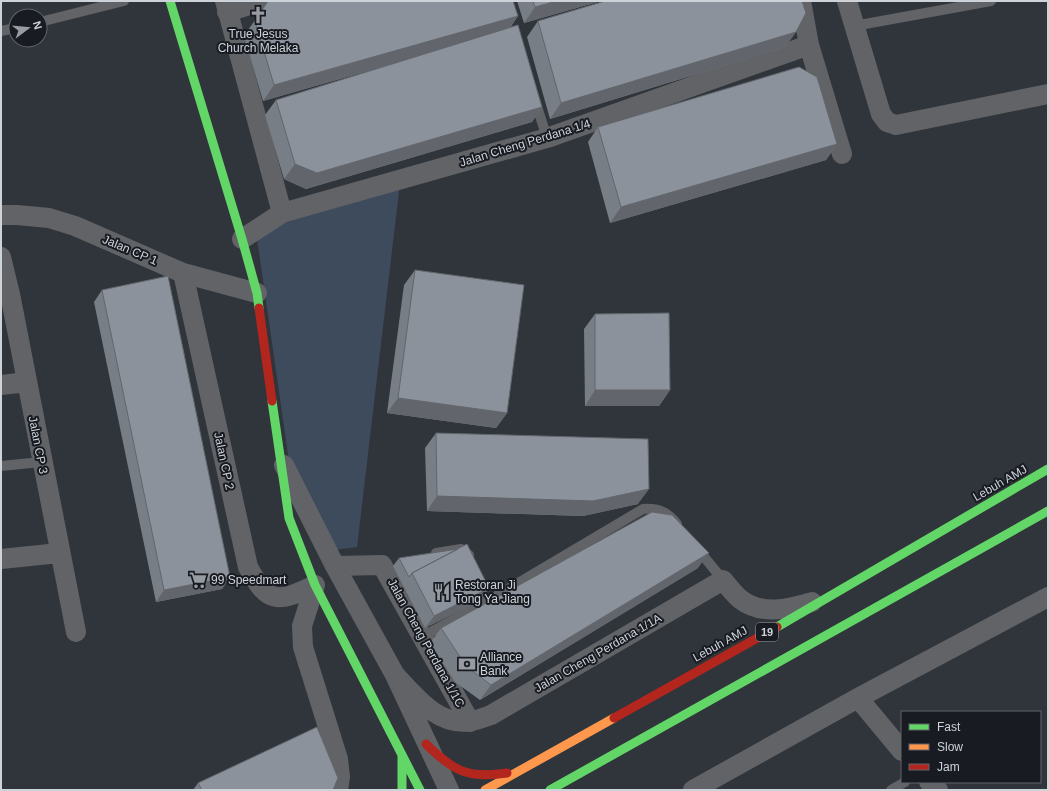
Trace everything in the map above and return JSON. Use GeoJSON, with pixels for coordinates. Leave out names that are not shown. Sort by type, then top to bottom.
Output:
{"type":"FeatureCollection","features":[{"type":"Feature","properties":{"kind":"main road"},"geometry":{"type":"LineString","coordinates":[[170,1],[257,293],[289,518],[315,585],[420,790]]}},
{"type":"Feature","properties":{"kind":"main road","name":"Lebuh AMJ"},"geometry":{"type":"LineString","coordinates":[[484,790],[832,596],[1048,469]]}},
{"type":"Feature","properties":{"kind":"main road"},"geometry":{"type":"LineString","coordinates":[[550,790],[1048,511]]}},
{"type":"Feature","properties":{"kind":"main road"},"geometry":{"type":"LineString","coordinates":[[578,786],[661,729]]}},
{"type":"Feature","properties":{"kind":"main road"},"geometry":{"type":"LineString","coordinates":[[426,744],[446,763],[459,772],[473,776],[489,777],[520,770]]}},
{"type":"Feature","properties":{"kind":"main road"},"geometry":{"type":"LineString","coordinates":[[402,755],[402,790]]}},
{"type":"Feature","properties":{"kind":"street"},"geometry":{"type":"LineString","coordinates":[[263,1],[226,6],[282,214]]}},
{"type":"Feature","properties":{"kind":"street"},"geometry":{"type":"LineString","coordinates":[[801,1],[809,44],[842,154]]}},
{"type":"Feature","properties":{"kind":"street"},"geometry":{"type":"LineString","coordinates":[[848,1],[854,26],[881,114],[886,122],[896,125],[1048,94]]}},
{"type":"Feature","properties":{"kind":"street","name":"Jalan Cheng Perdana 1/4"},"geometry":{"type":"LineString","coordinates":[[242,239],[282,214],[547,138],[809,44]]}},
{"type":"Feature","properties":{"kind":"street","name":"Jalan CP 1"},"geometry":{"type":"LineString","coordinates":[[1,215],[49,218],[75,226],[183,273],[257,293]]}},
{"type":"Feature","properties":{"kind":"street","name":"Jalan CP 3"},"geometry":{"type":"LineString","coordinates":[[1,257],[6,294],[27,382],[41,462],[76,632]]}},
{"type":"Feature","properties":{"kind":"street","name":"Jalan CP 2"},"geometry":{"type":"LineString","coordinates":[[183,273],[248,567],[255,581],[265,592],[277,597],[290,597],[315,585]]}},
{"type":"Feature","properties":{"kind":"street"},"geometry":{"type":"LineString","coordinates":[[1,385],[27,382]]}},
{"type":"Feature","properties":{"kind":"street"},"geometry":{"type":"LineString","coordinates":[[281,458],[335,566],[395,675],[426,744],[449,790]]}},
{"type":"Feature","properties":{"kind":"street"},"geometry":{"type":"LineString","coordinates":[[1,558],[59,553]]}},
{"type":"Feature","properties":{"kind":"street","name":"Jalan Cheng Perdana 1/1C"},"geometry":{"type":"LineString","coordinates":[[335,566],[386,564],[422,637],[470,722]]}},
{"type":"Feature","properties":{"kind":"street"},"geometry":{"type":"LineString","coordinates":[[723,580],[740,599],[762,610],[787,609],[832,596]]}},
{"type":"Feature","properties":{"kind":"street","name":"Jalan Cheng Perdana 1/1A"},"geometry":{"type":"LineString","coordinates":[[470,722],[492,715],[723,580]]}},
{"type":"Feature","properties":{"kind":"street"},"geometry":{"type":"LineString","coordinates":[[315,585],[302,626],[303,647],[316,693],[322,725],[338,759],[340,777],[338,790]]}},
{"type":"Feature","properties":{"kind":"street"},"geometry":{"type":"LineString","coordinates":[[693,790],[858,698],[1048,597]]}},
{"type":"Feature","properties":{"kind":"street"},"geometry":{"type":"LineString","coordinates":[[395,675],[427,708],[448,720],[470,722]]}},
{"type":"Feature","properties":{"kind":"street"},"geometry":{"type":"LineString","coordinates":[[858,698],[901,750]]}},
{"type":"Feature","properties":{"kind":"lane"},"geometry":{"type":"LineString","coordinates":[[48,20],[124,1]]}},
{"type":"Feature","properties":{"kind":"lane"},"geometry":{"type":"LineString","coordinates":[[854,26],[991,1]]}},
{"type":"Feature","properties":{"kind":"lane"},"geometry":{"type":"LineString","coordinates":[[533,92],[547,138]]}},
{"type":"Feature","properties":{"kind":"lane"},"geometry":{"type":"LineString","coordinates":[[1,466],[41,462]]}},
{"type":"Feature","properties":{"kind":"lane"},"geometry":{"type":"LineString","coordinates":[[422,637],[492,595],[643,510],[654,508],[667,513],[723,580]]}},
{"type":"Feature","properties":{"kind":"lane"},"geometry":{"type":"LineString","coordinates":[[425,556],[461,549],[468,553],[475,566]]}},
{"type":"Feature","properties":{"kind":"lane"},"geometry":{"type":"LineString","coordinates":[[891,790],[903,783]]}},
{"type":"Feature","properties":{"kind":"shaded area"},"geometry":{"type":"Polygon","coordinates":[[[400,183],[357,547],[334,550],[291,475],[255,224],[400,183]]]}},
{"type":"Feature","properties":{"kind":"building"},"geometry":{"type":"Polygon","coordinates":[[[268,1],[513,1],[518,16],[274,85],[255,21],[268,1]]]}},
{"type":"Feature","properties":{"kind":"building"},"geometry":{"type":"Polygon","coordinates":[[[533,1],[557,1],[535,7],[533,1]]]}},
{"type":"Feature","properties":{"kind":"building"},"geometry":{"type":"Polygon","coordinates":[[[605,1],[802,1],[806,13],[796,32],[561,103],[538,21],[605,1]]]}},
{"type":"Feature","properties":{"kind":"building"},"geometry":{"type":"Polygon","coordinates":[[[518,25],[542,107],[317,173],[295,164],[276,100],[518,25]]]}},
{"type":"Feature","properties":{"kind":"building"},"geometry":{"type":"Polygon","coordinates":[[[799,67],[817,77],[837,144],[621,207],[598,127],[799,67]]]}},
{"type":"Feature","properties":{"kind":"building"},"geometry":{"type":"Polygon","coordinates":[[[415,270],[524,285],[507,413],[398,398],[415,270]]]}},
{"type":"Feature","properties":{"kind":"building"},"geometry":{"type":"Polygon","coordinates":[[[168,276],[230,577],[164,590],[102,290],[168,276]]]}},
{"type":"Feature","properties":{"kind":"building"},"geometry":{"type":"Polygon","coordinates":[[[669,313],[670,390],[595,390],[595,314],[669,313]]]}},
{"type":"Feature","properties":{"kind":"building"},"geometry":{"type":"Polygon","coordinates":[[[436,433],[648,439],[649,489],[593,501],[437,496],[436,433]]]}},
{"type":"Feature","properties":{"kind":"building"},"geometry":{"type":"Polygon","coordinates":[[[652,512],[672,515],[709,553],[491,685],[466,666],[441,628],[652,512]]]}},
{"type":"Feature","properties":{"kind":"building","name":"Restoran Ji Tong Ya Jiang"},"geometry":{"type":"Polygon","coordinates":[[[467,544],[489,588],[434,616],[412,573],[467,544]]]}},
{"type":"Feature","properties":{"kind":"building"},"geometry":{"type":"Polygon","coordinates":[[[458,549],[412,573],[409,577],[399,558],[458,549]]]}},
{"type":"Feature","properties":{"kind":"building"},"geometry":{"type":"Polygon","coordinates":[[[317,727],[338,778],[333,790],[202,790],[198,783],[317,727]]]}},
{"type":"Feature","properties":{"kind":"traffic: fast"},"geometry":{"type":"LineString","coordinates":[[170,1],[242,239],[257,293],[259,308]]}},
{"type":"Feature","properties":{"kind":"traffic: fast"},"geometry":{"type":"LineString","coordinates":[[272,401],[289,518],[315,585],[420,790]]}},
{"type":"Feature","properties":{"kind":"traffic: fast"},"geometry":{"type":"LineString","coordinates":[[777,627],[1048,469]]}},
{"type":"Feature","properties":{"kind":"traffic: fast"},"geometry":{"type":"LineString","coordinates":[[550,790],[1048,511]]}},
{"type":"Feature","properties":{"kind":"traffic: fast"},"geometry":{"type":"LineString","coordinates":[[402,755],[402,790]]}},
{"type":"Feature","properties":{"kind":"traffic: slow"},"geometry":{"type":"LineString","coordinates":[[485,790],[614,718]]}},
{"type":"Feature","properties":{"kind":"traffic: jam"},"geometry":{"type":"LineString","coordinates":[[259,308],[272,401]]}},
{"type":"Feature","properties":{"kind":"traffic: jam"},"geometry":{"type":"LineString","coordinates":[[614,718],[777,627]]}},
{"type":"Feature","properties":{"kind":"traffic: jam"},"geometry":{"type":"LineString","coordinates":[[426,744],[445,761],[462,771],[482,775],[507,773]]}},
{"type":"Feature","properties":{"kind":"place","name":"True Jesus Church Melaka"},"geometry":{"type":"Point","coordinates":[258,15]}},
{"type":"Feature","properties":{"kind":"place","name":"99 Speedmart"},"geometry":{"type":"Point","coordinates":[198,580]}},
{"type":"Feature","properties":{"kind":"place","name":"Restoran Ji Tong Ya Jiang"},"geometry":{"type":"Point","coordinates":[442,592]}},
{"type":"Feature","properties":{"kind":"place","name":"Alliance Bank"},"geometry":{"type":"Point","coordinates":[467,664]}}]}
